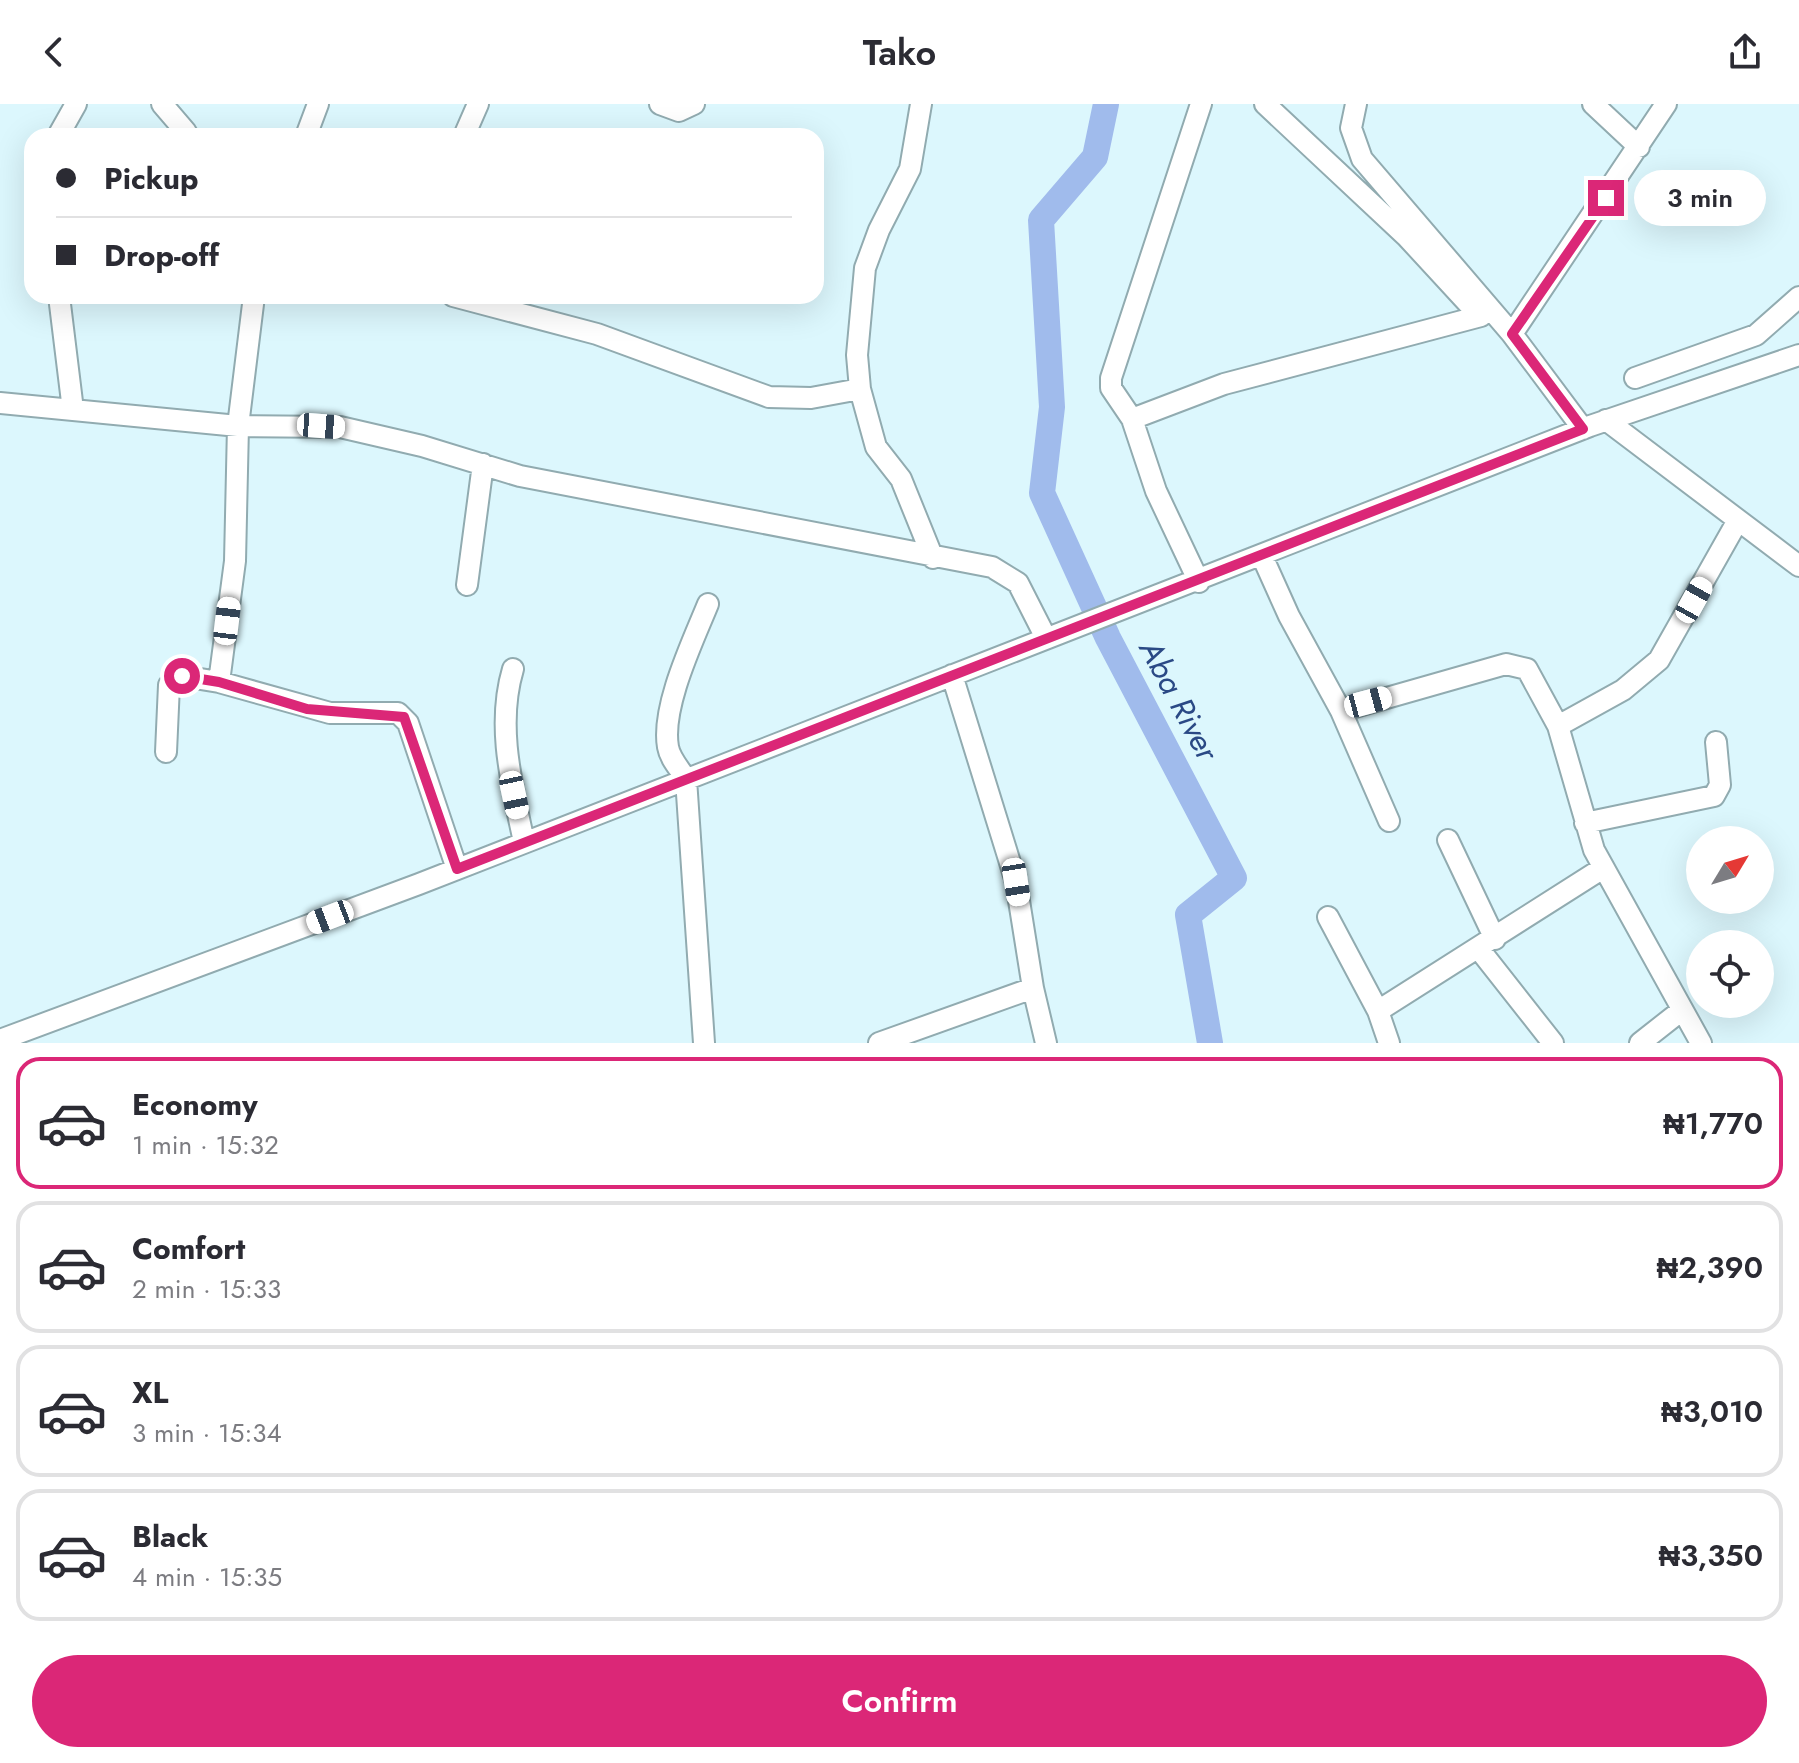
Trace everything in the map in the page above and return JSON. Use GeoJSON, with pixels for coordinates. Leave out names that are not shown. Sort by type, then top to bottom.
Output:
{"type":"FeatureCollection","features":[{"type":"Feature","properties":{"kind":"street"},"geometry":{"type":"LineString","coordinates":[[62,128],[76,104]]}},
{"type":"Feature","properties":{"kind":"street"},"geometry":{"type":"LineString","coordinates":[[162,104],[183,128]]}},
{"type":"Feature","properties":{"kind":"street"},"geometry":{"type":"LineString","coordinates":[[309,128],[318,104]]}},
{"type":"Feature","properties":{"kind":"street"},"geometry":{"type":"LineString","coordinates":[[468,128],[478,104]]}},
{"type":"Feature","properties":{"kind":"street"},"geometry":{"type":"LineString","coordinates":[[660,104],[679,111],[694,104]]}},
{"type":"Feature","properties":{"kind":"street"},"geometry":{"type":"LineString","coordinates":[[921,104],[910,169],[879,230],[865,268],[857,344],[860,389],[876,447],[901,479],[933,558]]}},
{"type":"Feature","properties":{"kind":"street"},"geometry":{"type":"LineString","coordinates":[[1199,582],[1156,491],[1132,419],[1111,388],[1113,369],[1201,104]]}},
{"type":"Feature","properties":{"kind":"street"},"geometry":{"type":"LineString","coordinates":[[1265,104],[1407,237],[1481,316],[1512,334]]}},
{"type":"Feature","properties":{"kind":"street"},"geometry":{"type":"LineString","coordinates":[[1356,104],[1351,128],[1362,159],[1512,334],[1583,429]]}},
{"type":"Feature","properties":{"kind":"street"},"geometry":{"type":"LineString","coordinates":[[1593,104],[1639,147]]}},
{"type":"Feature","properties":{"kind":"street"},"geometry":{"type":"LineString","coordinates":[[1512,334],[1666,104]]}},
{"type":"Feature","properties":{"kind":"street"},"geometry":{"type":"LineString","coordinates":[[1635,378],[1756,335],[1799,297]]}},
{"type":"Feature","properties":{"kind":"street"},"geometry":{"type":"LineString","coordinates":[[60,304],[73,410]]}},
{"type":"Feature","properties":{"kind":"street"},"geometry":{"type":"LineString","coordinates":[[219,682],[235,561],[238,426],[253,304]]}},
{"type":"Feature","properties":{"kind":"street"},"geometry":{"type":"LineString","coordinates":[[483,304],[597,334],[769,397],[811,398],[860,389]]}},
{"type":"Feature","properties":{"kind":"street"},"geometry":{"type":"LineString","coordinates":[[1132,419],[1224,384],[1481,316]]}},
{"type":"Feature","properties":{"kind":"street"},"geometry":{"type":"LineString","coordinates":[[0,1040],[33,1036],[1046,638],[1199,582],[1606,420],[1799,355]]}},
{"type":"Feature","properties":{"kind":"street"},"geometry":{"type":"LineString","coordinates":[[0,403],[238,426],[340,427],[533,479],[992,567],[1007,573],[1018,583],[1046,638]]}},
{"type":"Feature","properties":{"kind":"street"},"geometry":{"type":"LineString","coordinates":[[1606,420],[1799,566]]}},
{"type":"Feature","properties":{"kind":"street"},"geometry":{"type":"LineString","coordinates":[[467,585],[483,464]]}},
{"type":"Feature","properties":{"kind":"street"},"geometry":{"type":"LineString","coordinates":[[1558,726],[1623,690],[1659,660],[1737,522]]}},
{"type":"Feature","properties":{"kind":"street"},"geometry":{"type":"LineString","coordinates":[[1262,556],[1289,616],[1341,711],[1389,821]]}},
{"type":"Feature","properties":{"kind":"street"},"geometry":{"type":"LineString","coordinates":[[704,1043],[686,779],[673,759],[668,735],[684,665],[708,604]]}},
{"type":"Feature","properties":{"kind":"street"},"geometry":{"type":"LineString","coordinates":[[1341,711],[1506,664],[1517,664],[1527,669],[1536,680],[1558,726],[1585,823],[1603,868],[1701,1043]]}},
{"type":"Feature","properties":{"kind":"street"},"geometry":{"type":"LineString","coordinates":[[513,669],[506,693],[504,719],[509,771],[524,842]]}},
{"type":"Feature","properties":{"kind":"street"},"geometry":{"type":"LineString","coordinates":[[952,675],[1016,882],[1033,988],[1046,1043]]}},
{"type":"Feature","properties":{"kind":"street"},"geometry":{"type":"LineString","coordinates":[[166,752],[169,685],[173,679],[182,676],[219,682],[307,709],[404,717],[457,869]]}},
{"type":"Feature","properties":{"kind":"street"},"geometry":{"type":"LineString","coordinates":[[1585,823],[1714,796],[1720,785],[1716,742]]}},
{"type":"Feature","properties":{"kind":"street"},"geometry":{"type":"LineString","coordinates":[[1448,840],[1487,944],[1553,1043]]}},
{"type":"Feature","properties":{"kind":"street"},"geometry":{"type":"LineString","coordinates":[[1378,1011],[1603,868]]}},
{"type":"Feature","properties":{"kind":"street"},"geometry":{"type":"LineString","coordinates":[[1328,917],[1378,1011],[1389,1043]]}},
{"type":"Feature","properties":{"kind":"street"},"geometry":{"type":"LineString","coordinates":[[879,1043],[913,1037],[1033,988]]}},
{"type":"Feature","properties":{"kind":"street"},"geometry":{"type":"LineString","coordinates":[[1640,1043],[1682,1010]]}},
{"type":"Feature","properties":{"kind":"waterway","name":"Aba River"},"geometry":{"type":"LineString","coordinates":[[1106,104],[1095,157],[1041,220],[1052,407],[1042,493],[1108,638],[1234,878],[1188,915],[1210,1043]]}},
{"type":"Feature","properties":{"kind":"route"},"geometry":{"type":"LineString","coordinates":[[182,676],[219,682],[307,709],[330,713],[398,713],[404,717],[457,869],[1046,638],[1199,582],[1337,524],[1583,429],[1512,334],[1606,198]]}}]}
